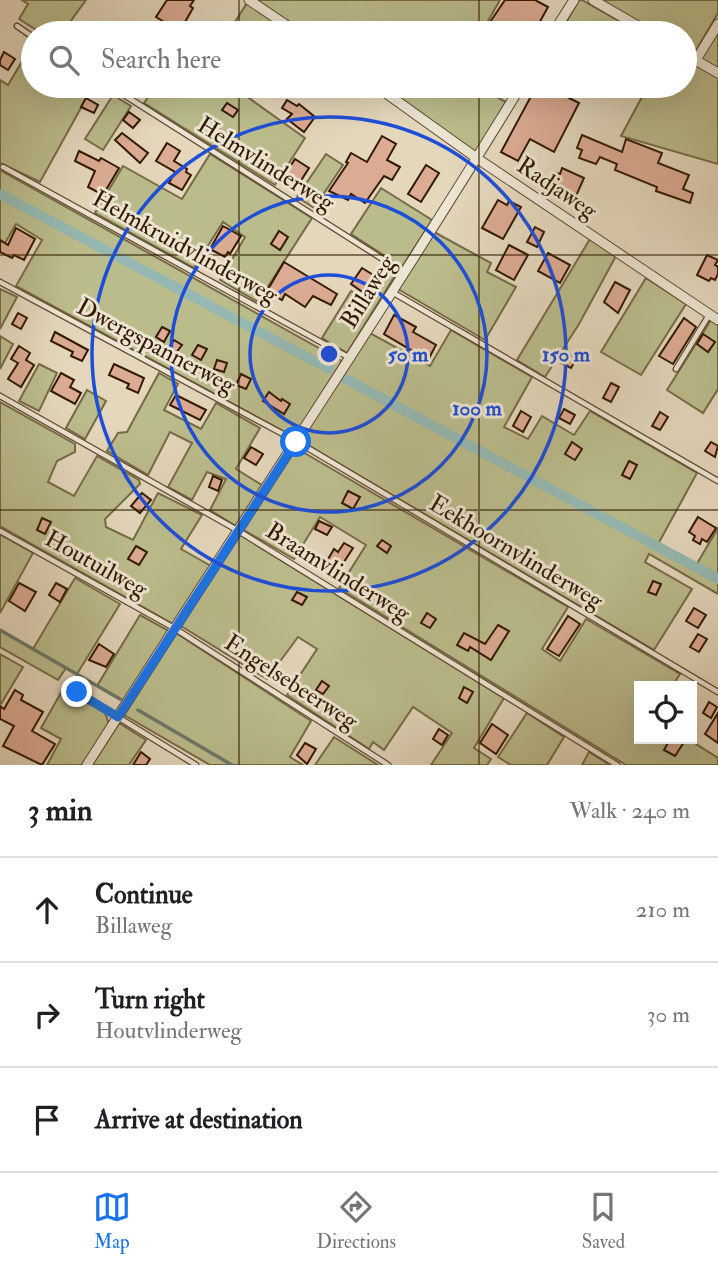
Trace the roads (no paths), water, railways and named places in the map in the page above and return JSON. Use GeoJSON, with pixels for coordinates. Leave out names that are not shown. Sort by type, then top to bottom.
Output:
{"type":"FeatureCollection","features":[{"type":"Feature","properties":{"kind":"street"},"geometry":{"type":"LineString","coordinates":[[249,0],[280,21]]}},
{"type":"Feature","properties":{"kind":"street"},"geometry":{"type":"LineString","coordinates":[[560,21],[573,0]]}},
{"type":"Feature","properties":{"kind":"street"},"geometry":{"type":"LineString","coordinates":[[593,0],[629,21]]}},
{"type":"Feature","properties":{"kind":"street"},"geometry":{"type":"LineString","coordinates":[[697,58],[718,24]]}},
{"type":"Feature","properties":{"kind":"street"},"geometry":{"type":"LineString","coordinates":[[697,61],[718,73]]}},
{"type":"Feature","properties":{"kind":"street","name":"Radjaweg"},"geometry":{"type":"LineString","coordinates":[[393,98],[478,159],[718,320]]}},
{"type":"Feature","properties":{"kind":"street","name":"Billaweg"},"geometry":{"type":"LineString","coordinates":[[88,765],[478,159],[514,98]]}},
{"type":"Feature","properties":{"kind":"lane"},"geometry":{"type":"LineString","coordinates":[[17,26],[21,29]]}},
{"type":"Feature","properties":{"kind":"lane","name":"Helmvlinderweg"},"geometry":{"type":"LineString","coordinates":[[129,98],[403,272]]}},
{"type":"Feature","properties":{"kind":"lane","name":"Helmkruidvlinderweg"},"geometry":{"type":"LineString","coordinates":[[3,167],[349,358]]}},
{"type":"Feature","properties":{"kind":"lane","name":"Dwergspannerweg"},"geometry":{"type":"LineString","coordinates":[[0,282],[296,442]]}},
{"type":"Feature","properties":{"kind":"lane"},"geometry":{"type":"LineString","coordinates":[[391,291],[718,481]]}},
{"type":"Feature","properties":{"kind":"lane"},"geometry":{"type":"LineString","coordinates":[[676,369],[709,314]]}},
{"type":"Feature","properties":{"kind":"lane","name":"Braamvlinderweg"},"geometry":{"type":"LineString","coordinates":[[0,396],[237,530],[617,765]]}},
{"type":"Feature","properties":{"kind":"lane","name":"Eekhoornvlinderweg"},"geometry":{"type":"LineString","coordinates":[[296,442],[718,692]]}},
{"type":"Feature","properties":{"kind":"lane","name":"Houtuilweg"},"geometry":{"type":"LineString","coordinates":[[0,531],[174,628]]}},
{"type":"Feature","properties":{"kind":"lane","name":"Engelsebeerweg"},"geometry":{"type":"LineString","coordinates":[[174,628],[388,765]]}},
{"type":"Feature","properties":{"kind":"lane"},"geometry":{"type":"LineString","coordinates":[[77,692],[195,765]]}},
{"type":"Feature","properties":{"kind":"waterway"},"geometry":{"type":"LineString","coordinates":[[0,194],[329,369]]}},
{"type":"Feature","properties":{"kind":"waterway"},"geometry":{"type":"LineString","coordinates":[[344,378],[718,579]]}},
{"type":"Feature","properties":{"kind":"waterway"},"geometry":{"type":"LineString","coordinates":[[0,630],[120,699]]}},
{"type":"Feature","properties":{"kind":"waterway"},"geometry":{"type":"LineString","coordinates":[[138,710],[232,765]]}}]}
